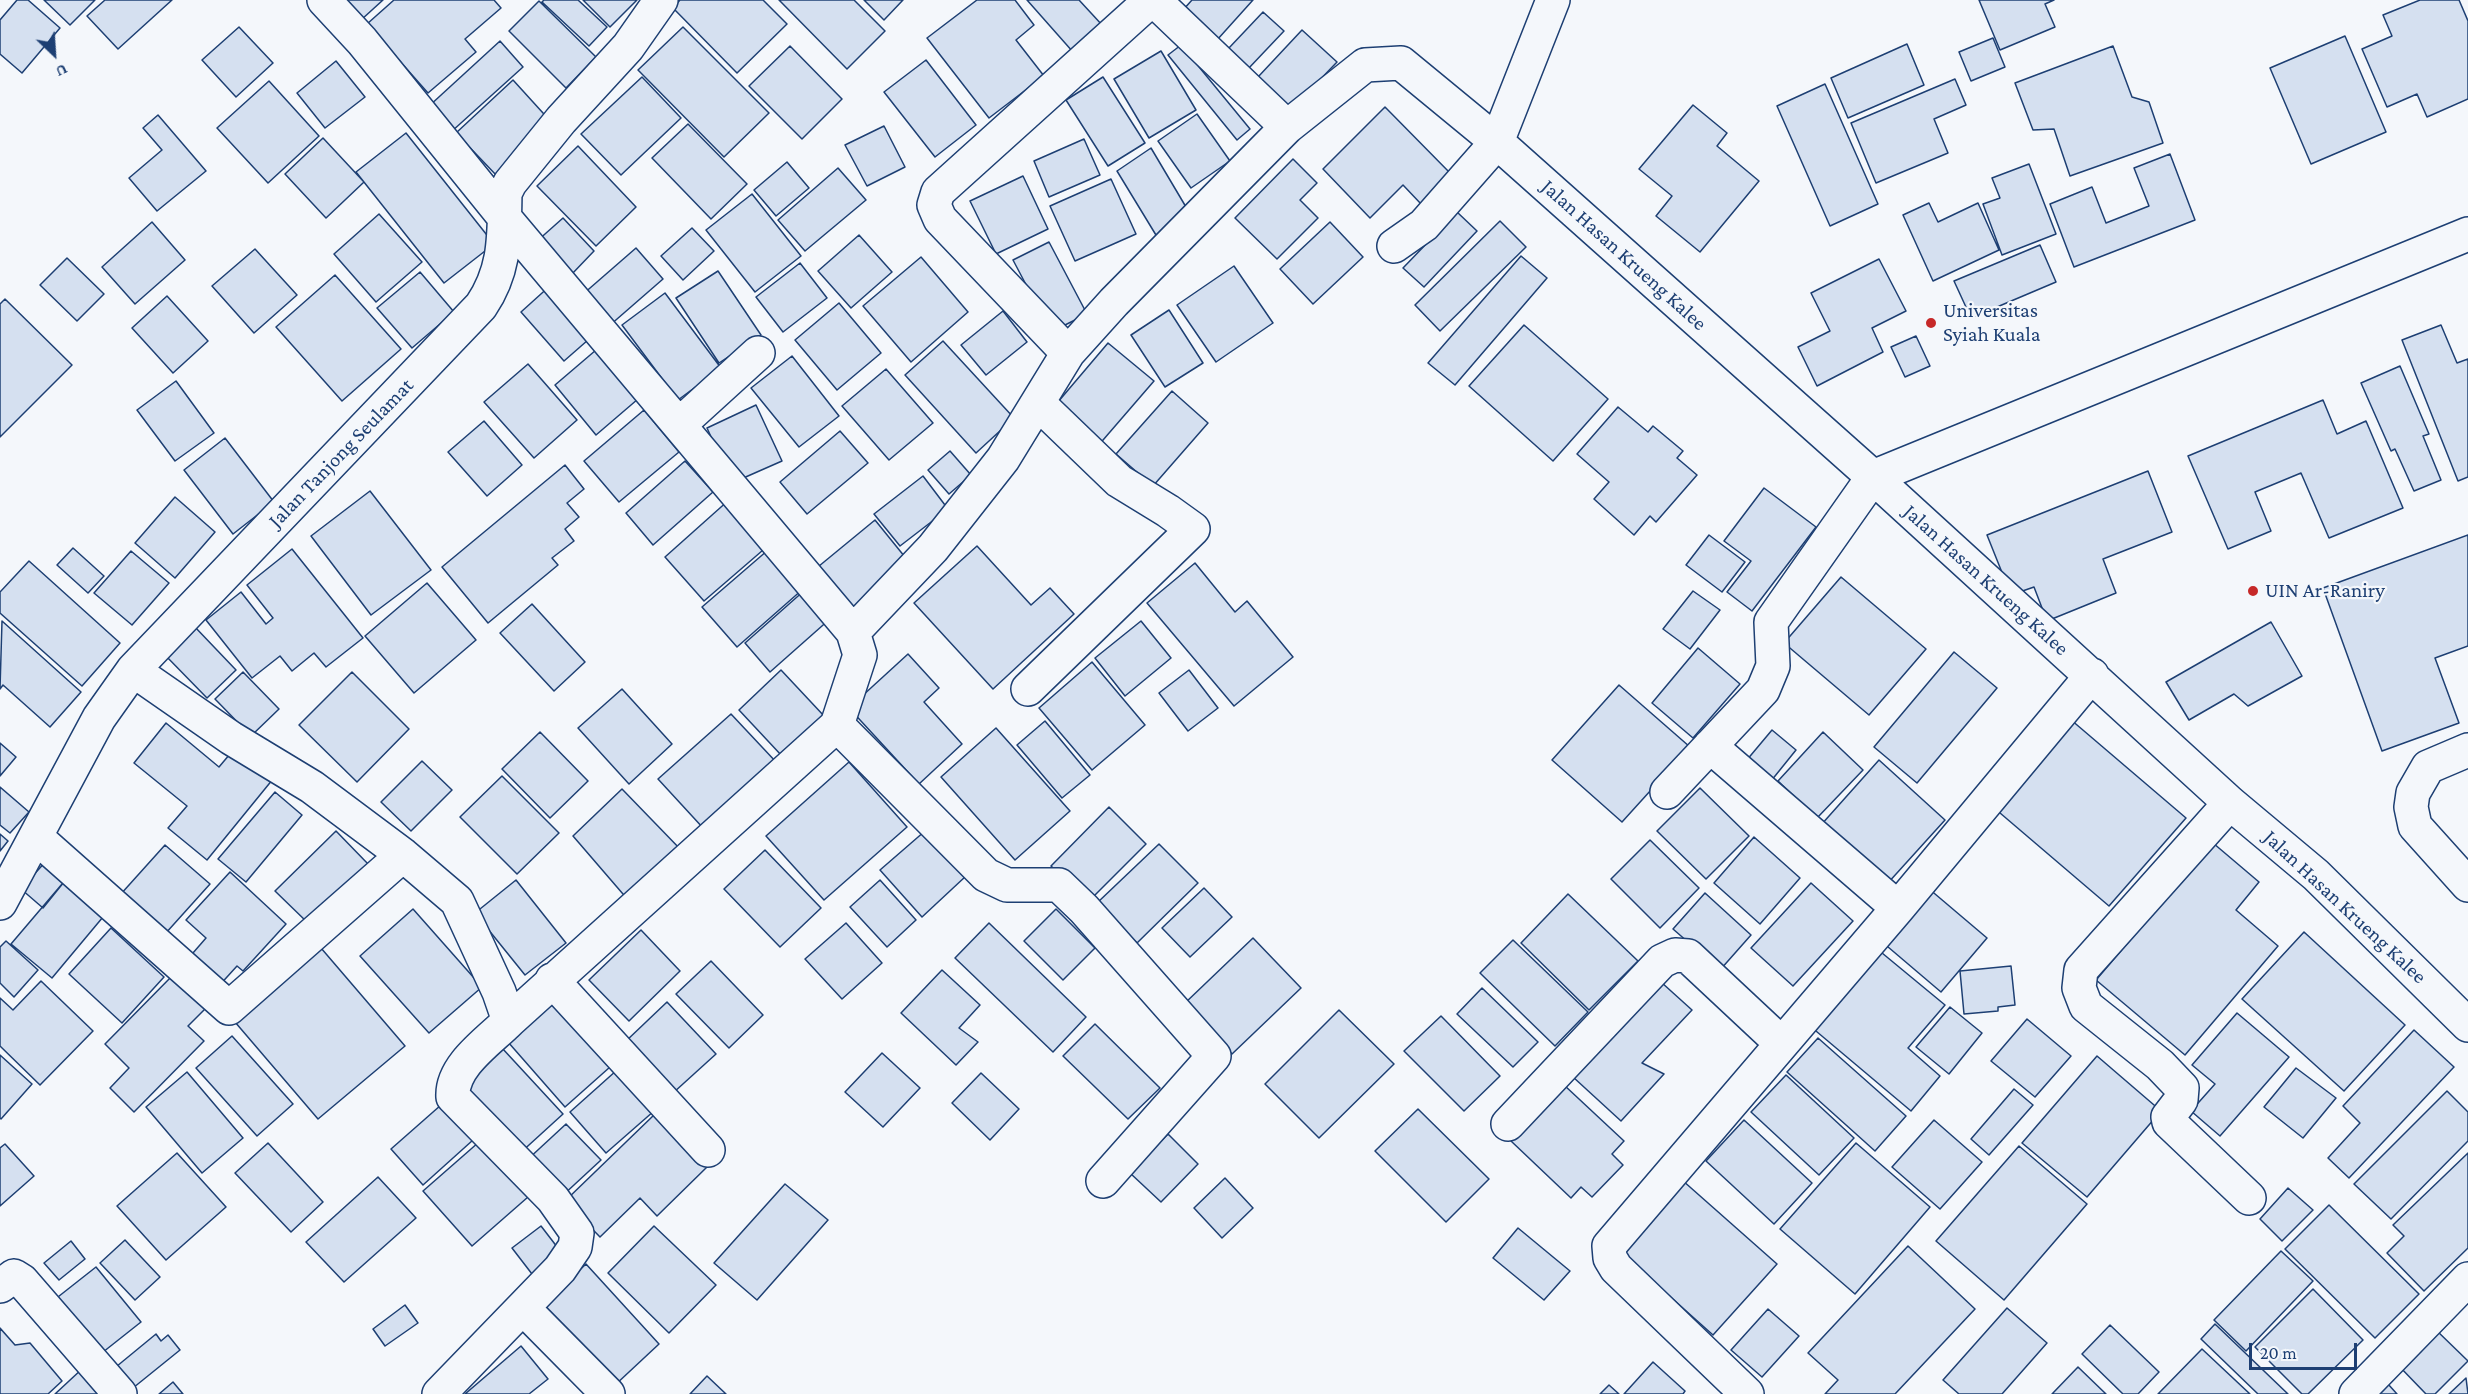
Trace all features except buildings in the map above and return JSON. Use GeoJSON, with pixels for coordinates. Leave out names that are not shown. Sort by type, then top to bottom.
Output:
{"type":"FeatureCollection","features":[{"type":"Feature","properties":{"kind":"street"},"geometry":{"type":"LineString","coordinates":[[324,0],[362,41],[504,217],[853,632],[860,655],[837,725],[684,866],[552,980],[458,1073],[452,1086],[453,1097],[553,1199],[577,1233],[575,1247],[560,1269],[524,1309],[439,1394]]}},
{"type":"Feature","properties":{"kind":"street","name":"Jalan Tanjong Seulamat"},"geometry":{"type":"LineString","coordinates":[[0,903],[99,718],[134,670],[481,306],[492,290],[500,270],[505,193],[510,183],[561,120],[628,47],[661,0]]}},
{"type":"Feature","properties":{"kind":"street"},"geometry":{"type":"LineString","coordinates":[[1068,353],[940,219],[934,205],[938,192],[1153,0],[1287,127]]}},
{"type":"Feature","properties":{"kind":"street"},"geometry":{"type":"LineString","coordinates":[[1394,246],[1424,225],[1497,142],[1553,0]]}},
{"type":"Feature","properties":{"kind":"street","name":"Jalan Hasan Krueng Kalee"},"geometry":{"type":"LineString","coordinates":[[853,632],[933,548],[1002,459],[1039,404],[1068,353],[1114,302],[1287,127],[1365,65],[1401,63],[1497,142],[1873,477],[2230,803],[2316,875],[2468,1025]]}},
{"type":"Feature","properties":{"kind":"street"},"geometry":{"type":"LineString","coordinates":[[1667,792],[1763,690],[1773,666],[1771,622],[1873,477],[2468,234]]}},
{"type":"Feature","properties":{"kind":"street"},"geometry":{"type":"LineString","coordinates":[[680,424],[758,353]]}},
{"type":"Feature","properties":{"kind":"street"},"geometry":{"type":"LineString","coordinates":[[1028,689],[1192,529],[1168,510],[1119,481],[1039,404]]}},
{"type":"Feature","properties":{"kind":"street"},"geometry":{"type":"LineString","coordinates":[[134,670],[231,738],[312,787],[403,855],[461,906],[509,1021]]}},
{"type":"Feature","properties":{"kind":"street"},"geometry":{"type":"LineString","coordinates":[[1747,1394],[1616,1268],[1610,1258],[1608,1246],[1898,908],[2092,675]]}},
{"type":"Feature","properties":{"kind":"street"},"geometry":{"type":"LineString","coordinates":[[837,725],[986,875],[1007,885],[1059,885],[1084,909],[1214,1056],[1103,1181]]}},
{"type":"Feature","properties":{"kind":"street"},"geometry":{"type":"LineString","coordinates":[[1710,746],[1898,908]]}},
{"type":"Feature","properties":{"kind":"street"},"geometry":{"type":"LineString","coordinates":[[2468,750],[2428,768],[2413,793],[2411,807],[2415,826],[2468,885]]}},
{"type":"Feature","properties":{"kind":"street"},"geometry":{"type":"LineString","coordinates":[[2230,803],[2081,970],[2079,988],[2086,1006],[2160,1065],[2182,1088],[2181,1100],[2168,1117],[2169,1122],[2249,1197]]}},
{"type":"Feature","properties":{"kind":"street"},"geometry":{"type":"LineString","coordinates":[[36,837],[229,1008],[403,855]]}},
{"type":"Feature","properties":{"kind":"street"},"geometry":{"type":"LineString","coordinates":[[1508,1124],[1662,961],[1675,955],[1688,956],[1781,1043]]}},
{"type":"Feature","properties":{"kind":"street"},"geometry":{"type":"LineString","coordinates":[[552,980],[708,1150]]}},
{"type":"Feature","properties":{"kind":"street"},"geometry":{"type":"LineString","coordinates":[[0,1286],[14,1276],[22,1281],[120,1394]]}},
{"type":"Feature","properties":{"kind":"street"},"geometry":{"type":"LineString","coordinates":[[2356,1394],[2468,1279]]}},
{"type":"Feature","properties":{"kind":"street"},"geometry":{"type":"LineString","coordinates":[[524,1309],[608,1394]]}},
{"type":"Feature","properties":{"kind":"place","name":"Universitas Syiah Kuala"},"geometry":{"type":"Point","coordinates":[1931,323]}},
{"type":"Feature","properties":{"kind":"place","name":"UIN Ar-Raniry"},"geometry":{"type":"Point","coordinates":[2253,591]}}]}
